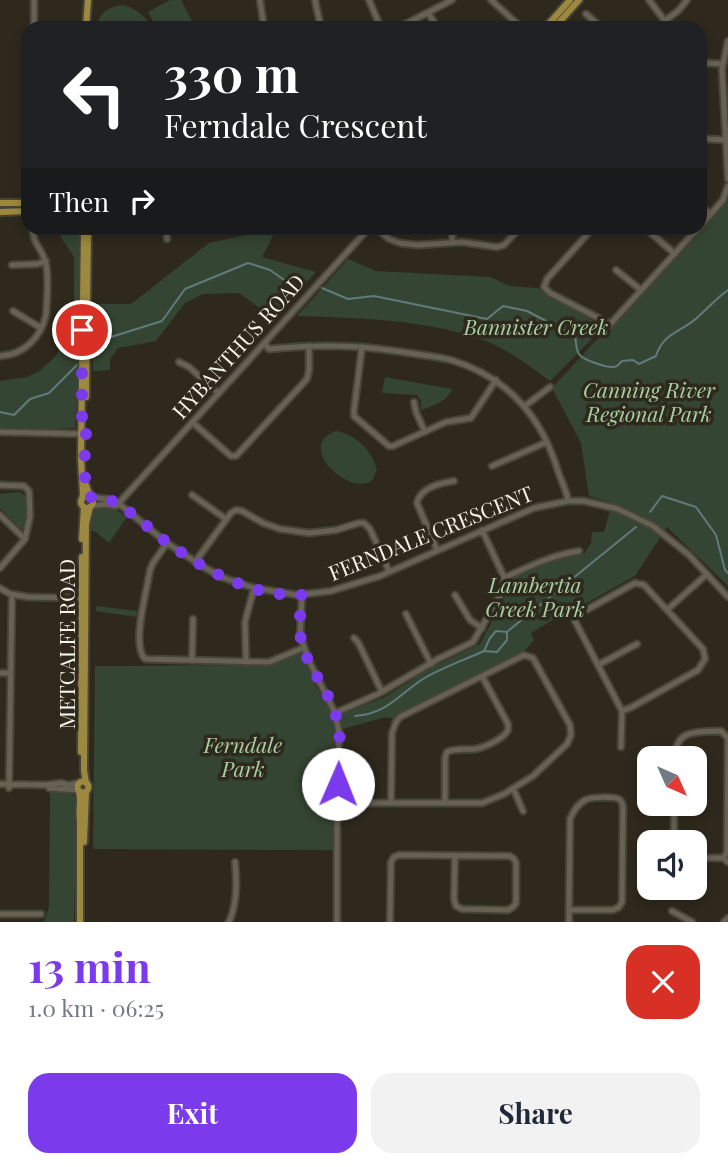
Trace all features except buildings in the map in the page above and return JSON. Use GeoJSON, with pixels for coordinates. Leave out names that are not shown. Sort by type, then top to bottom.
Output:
{"type":"FeatureCollection","features":[{"type":"Feature","properties":{"kind":"main road"},"geometry":{"type":"LineString","coordinates":[[551,21],[570,0]]}},
{"type":"Feature","properties":{"kind":"main road"},"geometry":{"type":"LineString","coordinates":[[560,21],[579,0]]}},
{"type":"Feature","properties":{"kind":"main road"},"geometry":{"type":"LineString","coordinates":[[86,21],[87,1]]}},
{"type":"Feature","properties":{"kind":"main road"},"geometry":{"type":"LineString","coordinates":[[0,203],[21,203]]}},
{"type":"Feature","properties":{"kind":"main road"},"geometry":{"type":"LineString","coordinates":[[0,212],[21,211]]}},
{"type":"Feature","properties":{"kind":"main road","name":"METCALFE ROAD"},"geometry":{"type":"LineString","coordinates":[[82,919],[84,598],[86,518],[92,502],[87,498],[84,434],[86,235]]}},
{"type":"Feature","properties":{"kind":"street"},"geometry":{"type":"LineString","coordinates":[[34,0],[34,21]]}},
{"type":"Feature","properties":{"kind":"street"},"geometry":{"type":"LineString","coordinates":[[260,0],[263,21]]}},
{"type":"Feature","properties":{"kind":"street"},"geometry":{"type":"LineString","coordinates":[[314,0],[319,21]]}},
{"type":"Feature","properties":{"kind":"street"},"geometry":{"type":"LineString","coordinates":[[369,0],[378,21]]}},
{"type":"Feature","properties":{"kind":"street"},"geometry":{"type":"LineString","coordinates":[[412,21],[452,0]]}},
{"type":"Feature","properties":{"kind":"street"},"geometry":{"type":"LineString","coordinates":[[491,0],[514,21]]}},
{"type":"Feature","properties":{"kind":"street"},"geometry":{"type":"LineString","coordinates":[[649,0],[665,21],[687,0]]}},
{"type":"Feature","properties":{"kind":"street"},"geometry":{"type":"LineString","coordinates":[[428,13],[433,21]]}},
{"type":"Feature","properties":{"kind":"street"},"geometry":{"type":"LineString","coordinates":[[586,14],[594,21]]}},
{"type":"Feature","properties":{"kind":"street"},"geometry":{"type":"LineString","coordinates":[[728,41],[722,64],[728,179]]}},
{"type":"Feature","properties":{"kind":"street"},"geometry":{"type":"LineString","coordinates":[[707,63],[722,64]]}},
{"type":"Feature","properties":{"kind":"street"},"geometry":{"type":"LineString","coordinates":[[707,138],[725,140]]}},
{"type":"Feature","properties":{"kind":"street"},"geometry":{"type":"LineString","coordinates":[[707,218],[723,200],[728,186]]}},
{"type":"Feature","properties":{"kind":"street"},"geometry":{"type":"LineString","coordinates":[[707,211],[710,214]]}},
{"type":"Feature","properties":{"kind":"street"},"geometry":{"type":"LineString","coordinates":[[0,356],[13,355],[29,345],[41,328],[46,314],[46,261],[34,235]]}},
{"type":"Feature","properties":{"kind":"street"},"geometry":{"type":"LineString","coordinates":[[167,235],[167,239]]}},
{"type":"Feature","properties":{"kind":"street","name":"HYBANTHUS ROAD"},"geometry":{"type":"LineString","coordinates":[[119,506],[363,235]]}},
{"type":"Feature","properties":{"kind":"street"},"geometry":{"type":"LineString","coordinates":[[386,235],[395,242],[418,245],[452,242],[500,247],[513,235]]}},
{"type":"Feature","properties":{"kind":"street"},"geometry":{"type":"LineString","coordinates":[[452,235],[452,242]]}},
{"type":"Feature","properties":{"kind":"street"},"geometry":{"type":"LineString","coordinates":[[587,235],[547,279],[544,286],[550,293],[610,324]]}},
{"type":"Feature","properties":{"kind":"street"},"geometry":{"type":"LineString","coordinates":[[653,235],[675,254]]}},
{"type":"Feature","properties":{"kind":"street"},"geometry":{"type":"LineString","coordinates":[[604,331],[692,235]]}},
{"type":"Feature","properties":{"kind":"street"},"geometry":{"type":"LineString","coordinates":[[12,265],[46,261]]}},
{"type":"Feature","properties":{"kind":"street"},"geometry":{"type":"LineString","coordinates":[[616,270],[641,290]]}},
{"type":"Feature","properties":{"kind":"street"},"geometry":{"type":"LineString","coordinates":[[13,311],[41,328]]}},
{"type":"Feature","properties":{"kind":"street"},"geometry":{"type":"LineString","coordinates":[[266,341],[269,349],[309,346],[362,347],[448,360],[480,371],[496,380],[525,406],[554,458],[565,501]]}},
{"type":"Feature","properties":{"kind":"street"},"geometry":{"type":"LineString","coordinates":[[192,422],[230,456],[236,456],[307,379],[309,346]]}},
{"type":"Feature","properties":{"kind":"street"},"geometry":{"type":"LineString","coordinates":[[362,347],[354,415],[389,446],[446,422],[471,418],[496,380]]}},
{"type":"Feature","properties":{"kind":"street"},"geometry":{"type":"LineString","coordinates":[[179,362],[189,367],[218,393]]}},
{"type":"Feature","properties":{"kind":"street"},"geometry":{"type":"LineString","coordinates":[[525,406],[550,387]]}},
{"type":"Feature","properties":{"kind":"street"},"geometry":{"type":"LineString","coordinates":[[414,402],[425,432]]}},
{"type":"Feature","properties":{"kind":"street"},"geometry":{"type":"LineString","coordinates":[[0,432],[84,434]]}},
{"type":"Feature","properties":{"kind":"street"},"geometry":{"type":"LineString","coordinates":[[492,466],[547,442]]}},
{"type":"Feature","properties":{"kind":"street"},"geometry":{"type":"LineString","coordinates":[[437,550],[417,498],[422,492],[454,481]]}},
{"type":"Feature","properties":{"kind":"street"},"geometry":{"type":"LineString","coordinates":[[0,485],[24,486],[29,491],[30,516],[25,539],[0,568]]}},
{"type":"Feature","properties":{"kind":"street"},"geometry":{"type":"LineString","coordinates":[[192,495],[226,519]]}},
{"type":"Feature","properties":{"kind":"street","name":"FERNDALE CRESCENT"},"geometry":{"type":"LineString","coordinates":[[87,498],[107,499],[195,562],[229,580],[278,593],[302,595],[331,591],[366,581],[528,510],[565,501],[584,501],[638,517],[653,526],[707,574],[728,597]]}},
{"type":"Feature","properties":{"kind":"street","name":"FERNDALE CRESCENT"},"geometry":{"type":"LineString","coordinates":[[88,507],[106,504],[119,506]]}},
{"type":"Feature","properties":{"kind":"street"},"geometry":{"type":"LineString","coordinates":[[195,562],[226,519],[236,510],[280,529],[309,533],[364,523],[370,529],[389,571]]}},
{"type":"Feature","properties":{"kind":"street"},"geometry":{"type":"LineString","coordinates":[[0,515],[25,539]]}},
{"type":"Feature","properties":{"kind":"street"},"geometry":{"type":"LineString","coordinates":[[335,713],[382,692],[469,645],[476,638],[503,590],[504,578],[482,530]]}},
{"type":"Feature","properties":{"kind":"street"},"geometry":{"type":"LineString","coordinates":[[167,542],[150,570],[139,636],[140,653],[145,659],[269,662],[303,648]]}},
{"type":"Feature","properties":{"kind":"street"},"geometry":{"type":"LineString","coordinates":[[504,578],[540,561],[579,551]]}},
{"type":"Feature","properties":{"kind":"street"},"geometry":{"type":"LineString","coordinates":[[667,610],[707,574]]}},
{"type":"Feature","properties":{"kind":"street"},"geometry":{"type":"LineString","coordinates":[[621,747],[622,710],[577,627],[575,618],[635,583],[644,585],[703,649],[705,659],[698,670],[622,710]]}},
{"type":"Feature","properties":{"kind":"street"},"geometry":{"type":"LineString","coordinates":[[246,662],[245,622],[254,588]]}},
{"type":"Feature","properties":{"kind":"street"},"geometry":{"type":"LineString","coordinates":[[0,589],[5,595],[13,597],[84,598]]}},
{"type":"Feature","properties":{"kind":"street"},"geometry":{"type":"LineString","coordinates":[[302,595],[300,636],[303,648],[335,713],[339,732],[337,922]]}},
{"type":"Feature","properties":{"kind":"street"},"geometry":{"type":"LineString","coordinates":[[455,595],[470,620],[482,628]]}},
{"type":"Feature","properties":{"kind":"street"},"geometry":{"type":"LineString","coordinates":[[12,786],[10,673],[13,597]]}},
{"type":"Feature","properties":{"kind":"street"},"geometry":{"type":"LineString","coordinates":[[406,614],[431,664]]}},
{"type":"Feature","properties":{"kind":"street"},"geometry":{"type":"LineString","coordinates":[[192,661],[193,619]]}},
{"type":"Feature","properties":{"kind":"street"},"geometry":{"type":"LineString","coordinates":[[354,638],[382,692]]}},
{"type":"Feature","properties":{"kind":"street"},"geometry":{"type":"LineString","coordinates":[[598,665],[637,644]]}},
{"type":"Feature","properties":{"kind":"street"},"geometry":{"type":"LineString","coordinates":[[337,803],[482,803],[533,776],[567,744],[571,735],[570,725],[533,658],[524,655],[400,717],[392,733],[391,802]]}},
{"type":"Feature","properties":{"kind":"street"},"geometry":{"type":"LineString","coordinates":[[0,673],[10,673]]}},
{"type":"Feature","properties":{"kind":"street"},"geometry":{"type":"LineString","coordinates":[[445,802],[447,752],[486,746],[506,734],[509,729],[482,676]]}},
{"type":"Feature","properties":{"kind":"street"},"geometry":{"type":"LineString","coordinates":[[676,746],[680,739],[692,733],[721,732],[728,738],[726,860],[707,859]]}},
{"type":"Feature","properties":{"kind":"street"},"geometry":{"type":"LineString","coordinates":[[0,786],[81,787]]}},
{"type":"Feature","properties":{"kind":"street"},"geometry":{"type":"LineString","coordinates":[[513,788],[523,811]]}},
{"type":"Feature","properties":{"kind":"street"},"geometry":{"type":"LineString","coordinates":[[569,910],[613,910],[622,902],[623,806],[618,799],[584,800],[571,815],[569,910],[569,922]]}},
{"type":"Feature","properties":{"kind":"street"},"geometry":{"type":"LineString","coordinates":[[390,922],[391,862],[399,855],[510,856],[516,863],[516,903],[513,907],[508,910],[462,909],[456,906],[455,856]]}},
{"type":"Feature","properties":{"kind":"street"},"geometry":{"type":"LineString","coordinates":[[229,922],[234,906],[235,862]]}},
{"type":"Feature","properties":{"kind":"street"},"geometry":{"type":"LineString","coordinates":[[672,911],[692,922]]}},
{"type":"Feature","properties":{"kind":"street"},"geometry":{"type":"LineString","coordinates":[[0,914],[41,914]]}},
{"type":"Feature","properties":{"kind":"street"},"geometry":{"type":"LineString","coordinates":[[724,922],[728,918]]}},
{"type":"Feature","properties":{"kind":"green space"},"geometry":{"type":"Polygon","coordinates":[[[170,0],[181,0],[192,21],[153,21],[148,12],[170,0]]]}},
{"type":"Feature","properties":{"kind":"green space"},"geometry":{"type":"Polygon","coordinates":[[[124,5],[148,21],[99,21],[113,7],[124,5]]]}},
{"type":"Feature","properties":{"kind":"green space","name":"Canning River Regional Park"},"geometry":{"type":"Polygon","coordinates":[[[728,188],[728,586],[667,527],[635,576],[531,633],[534,640],[523,653],[399,714],[394,719],[386,717],[339,730],[337,719],[340,714],[383,698],[431,668],[480,644],[511,585],[512,578],[554,561],[585,553],[591,543],[592,532],[604,532],[612,503],[589,496],[581,443],[552,388],[693,235],[707,235],[707,220],[728,188]]]}},
{"type":"Feature","properties":{"kind":"green space"},"geometry":{"type":"Polygon","coordinates":[[[60,235],[79,235],[79,364],[75,428],[0,431],[0,381],[27,377],[38,372],[55,357],[74,326],[74,257],[60,235]]]}},
{"type":"Feature","properties":{"kind":"green space"},"geometry":{"type":"Polygon","coordinates":[[[245,235],[273,235],[262,257],[316,272],[273,318],[239,293],[203,294],[185,303],[156,341],[118,348],[110,359],[110,370],[93,371],[94,304],[131,304],[209,243],[245,235]]]}},
{"type":"Feature","properties":{"kind":"green space","name":"Bannister Creek"},"geometry":{"type":"Polygon","coordinates":[[[348,259],[376,271],[490,277],[509,286],[537,288],[604,327],[550,381],[498,347],[458,332],[412,323],[297,316],[348,259]]]}},
{"type":"Feature","properties":{"kind":"green space"},"geometry":{"type":"Polygon","coordinates":[[[385,377],[452,389],[444,400],[421,410],[421,401],[417,395],[382,393],[385,377]]]}},
{"type":"Feature","properties":{"kind":"green space"},"geometry":{"type":"Polygon","coordinates":[[[336,431],[350,436],[367,449],[377,469],[373,479],[364,484],[353,483],[331,469],[321,448],[324,439],[336,431]]]}},
{"type":"Feature","properties":{"kind":"green space"},"geometry":{"type":"Polygon","coordinates":[[[20,492],[25,496],[26,516],[22,530],[0,508],[0,494],[20,492]]]}},
{"type":"Feature","properties":{"kind":"green space"},"geometry":{"type":"Polygon","coordinates":[[[103,505],[127,517],[109,543],[89,528],[92,509],[103,505]]]}},
{"type":"Feature","properties":{"kind":"green space"},"geometry":{"type":"Polygon","coordinates":[[[96,606],[137,611],[136,617],[96,611],[96,606]]]}},
{"type":"Feature","properties":{"kind":"green space","name":"Ferndale Park"},"geometry":{"type":"Polygon","coordinates":[[[302,652],[316,687],[330,709],[336,731],[337,850],[93,849],[95,666],[264,665],[302,652]]]}},
{"type":"Feature","properties":{"kind":"green space"},"geometry":{"type":"Polygon","coordinates":[[[50,791],[72,794],[77,799],[74,922],[44,922],[49,907],[50,791]]]}},
{"type":"Feature","properties":{"kind":"waterway","name":"Bannister Creek"},"geometry":{"type":"LineString","coordinates":[[93,354],[111,337],[162,321],[185,289],[248,263],[270,270],[297,289]]}},
{"type":"Feature","properties":{"kind":"waterway","name":"Bannister Creek"},"geometry":{"type":"LineString","coordinates":[[322,288],[348,299],[374,296],[487,319],[503,306],[527,311],[575,336],[577,350],[581,356],[594,363],[612,367],[622,361],[633,360],[639,364],[656,356],[668,337],[693,321],[728,290]]}},
{"type":"Feature","properties":{"kind":"waterway","name":"Bannister Creek"},"geometry":{"type":"LineString","coordinates":[[0,412],[14,415],[30,399],[49,393],[79,363]]}},
{"type":"Feature","properties":{"kind":"waterway"},"geometry":{"type":"LineString","coordinates":[[650,512],[662,496],[696,507],[716,535],[728,573]]}},
{"type":"Feature","properties":{"kind":"waterway"},"geometry":{"type":"LineString","coordinates":[[508,631],[636,527]]}},
{"type":"Feature","properties":{"kind":"waterway"},"geometry":{"type":"LineString","coordinates":[[355,716],[384,708],[430,675],[484,651],[496,631],[507,632]]}},
{"type":"Feature","properties":{"kind":"waterway"},"geometry":{"type":"LineString","coordinates":[[484,651],[497,652],[507,640],[507,633]]}},
{"type":"Feature","properties":{"kind":"route"},"geometry":{"type":"LineString","coordinates":[[82,330],[82,434],[86,434],[88,495],[118,503],[188,557],[229,580],[270,592],[302,595],[302,645],[337,720],[338,784]]}},
{"type":"Feature","properties":{"kind":"park label","name":"Lambertia Creek Park"},"geometry":{"type":"Point","coordinates":[535,598]}}]}
